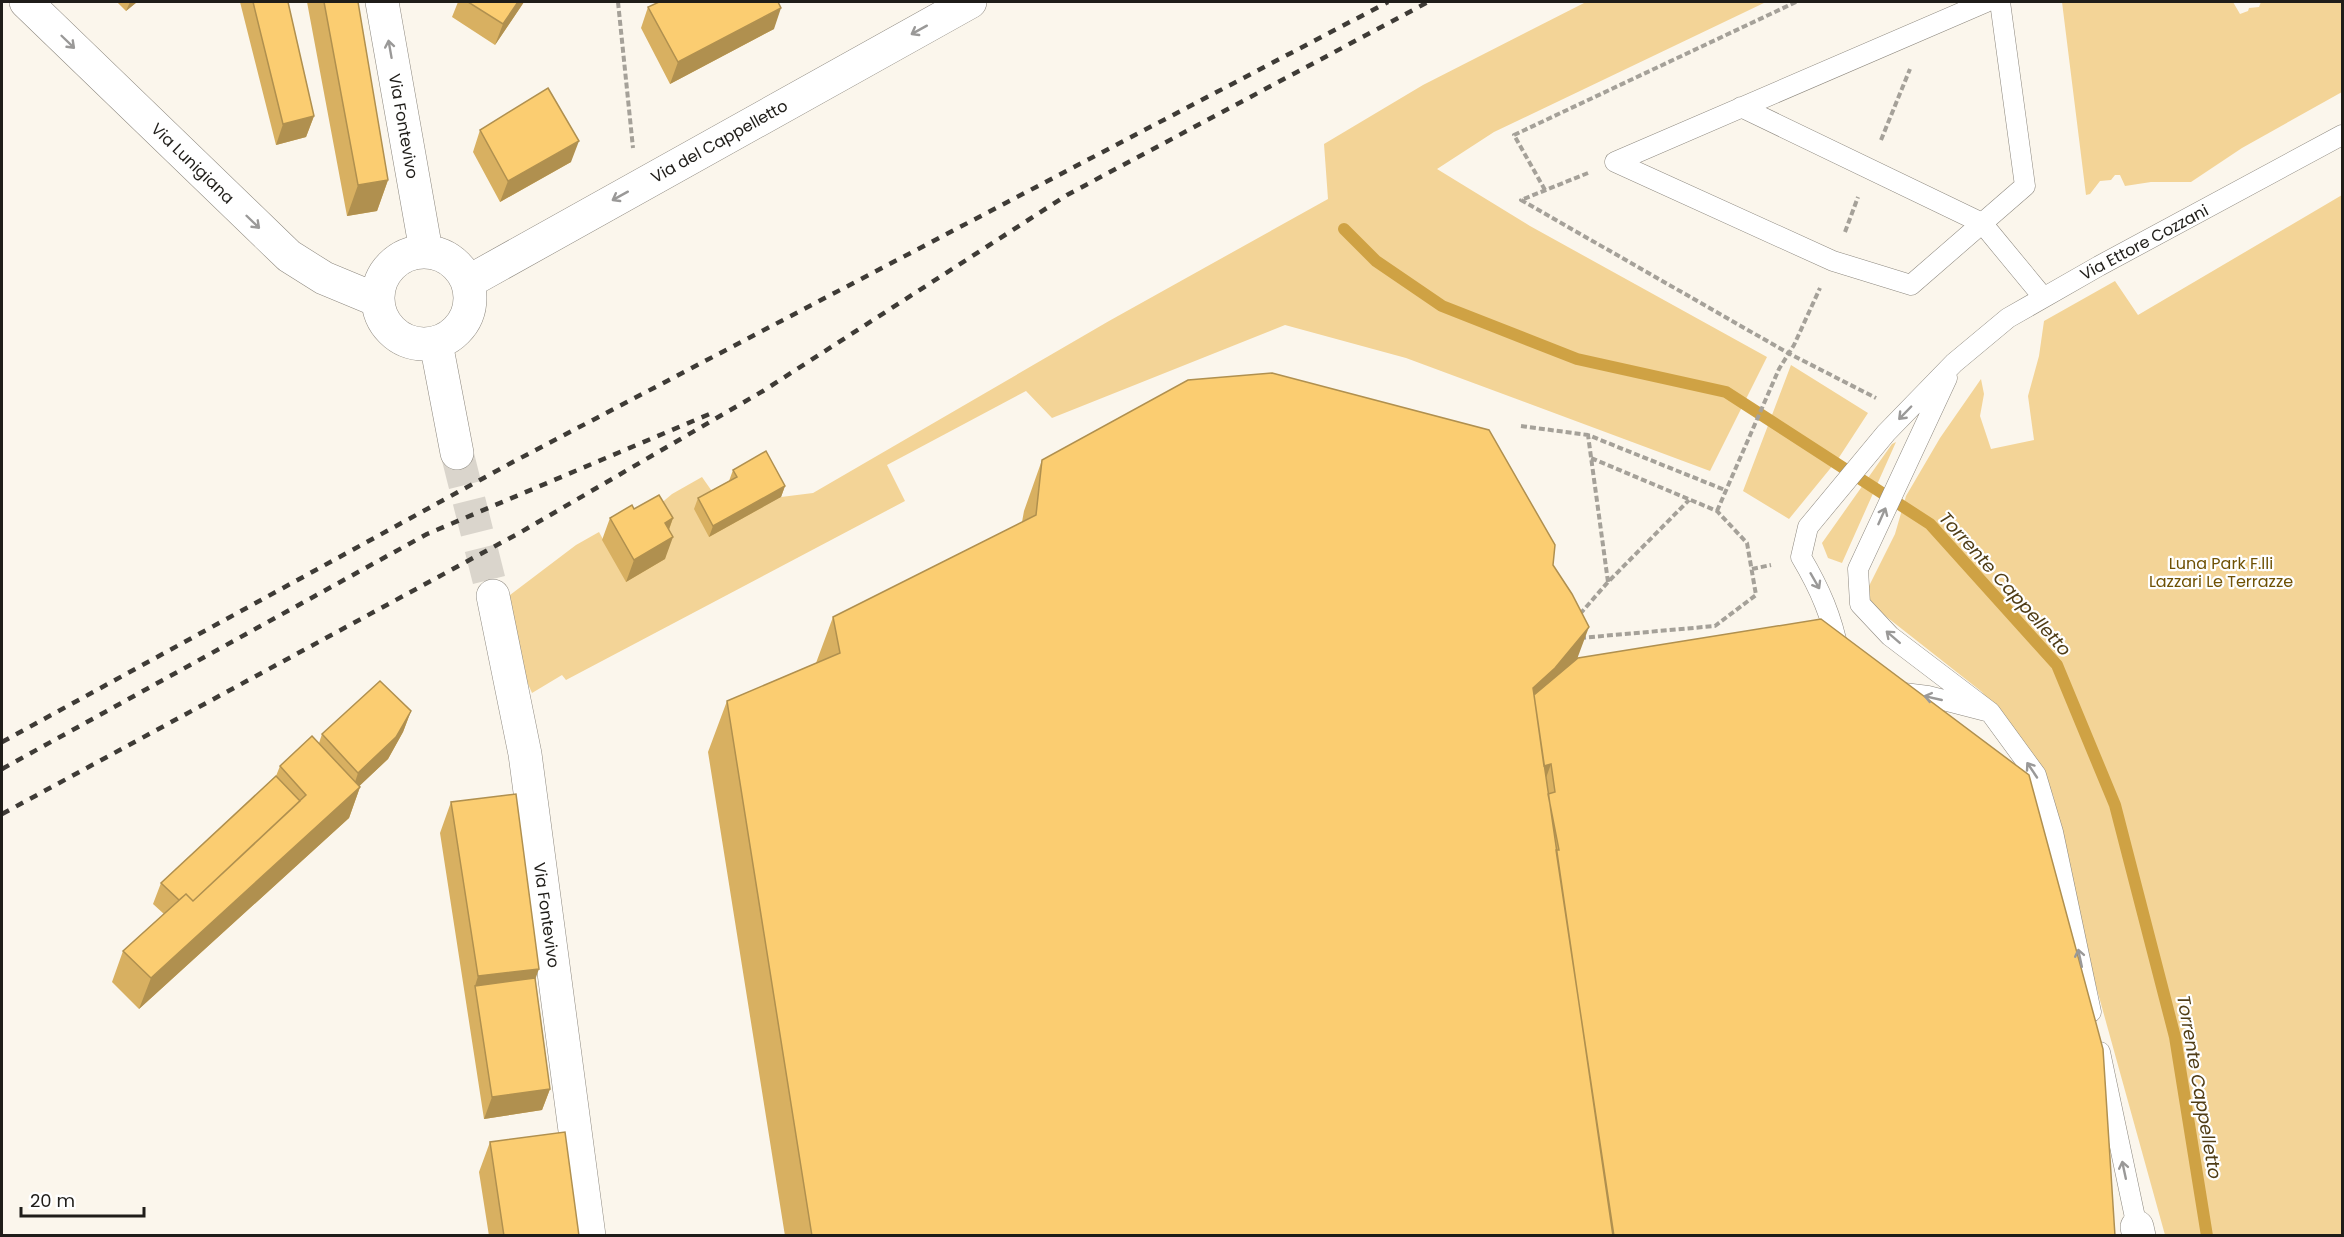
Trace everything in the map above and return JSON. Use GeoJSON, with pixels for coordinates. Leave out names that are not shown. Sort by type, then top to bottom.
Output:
{"type":"FeatureCollection","features":[{"type":"Feature","properties":{"kind":"street","name":"Via Lunigiana"},"geometry":{"type":"LineString","coordinates":[[26,2],[289,256],[324,278],[377,300]]}},
{"type":"Feature","properties":{"kind":"street","name":"Via Fontevivo"},"geometry":{"type":"LineString","coordinates":[[382,2],[426,251]]}},
{"type":"Feature","properties":{"kind":"street","name":"Via del Cappelletto"},"geometry":{"type":"LineString","coordinates":[[468,282],[970,2]]}},
{"type":"Feature","properties":{"kind":"street"},"geometry":{"type":"LineString","coordinates":[[426,251],[447,257],[460,267],[471,294],[469,310],[463,324],[451,336],[436,343],[419,344],[403,339],[390,330],[381,316],[377,300],[378,287],[384,272],[396,260],[410,253],[426,251]]}},
{"type":"Feature","properties":{"kind":"street"},"geometry":{"type":"LineString","coordinates":[[436,343],[457,453]]}},
{"type":"Feature","properties":{"kind":"street","name":"Via Fontevivo"},"geometry":{"type":"LineString","coordinates":[[493,596],[525,754],[590,1236]]}},
{"type":"Feature","properties":{"kind":"lane"},"geometry":{"type":"LineString","coordinates":[[1615,162],[1986,2]]}},
{"type":"Feature","properties":{"kind":"lane"},"geometry":{"type":"LineString","coordinates":[[1615,162],[1833,261],[1911,285],[2025,186],[2000,2]]}},
{"type":"Feature","properties":{"kind":"lane"},"geometry":{"type":"LineString","coordinates":[[1742,107],[1982,223],[2043,297]]}},
{"type":"Feature","properties":{"kind":"lane","name":"Via Ettore Cozzani"},"geometry":{"type":"LineString","coordinates":[[1842,667],[1833,623],[1820,589],[1801,557],[1808,526],[1886,433],[1954,363],[2008,318],[2343,135]]}},
{"type":"Feature","properties":{"kind":"lane"},"geometry":{"type":"LineString","coordinates":[[1954,363],[1911,451],[1858,569],[1860,604],[1890,636],[1990,712],[2036,775],[2040,784],[2053,832],[2138,1233]]}},
{"type":"Feature","properties":{"kind":"lane"},"geometry":{"type":"LineString","coordinates":[[1881,690],[1928,696],[1990,712]]}},
{"type":"Feature","properties":{"kind":"path"},"geometry":{"type":"LineString","coordinates":[[618,2],[637,187]]}},
{"type":"Feature","properties":{"kind":"path"},"geometry":{"type":"LineString","coordinates":[[1545,190],[1514,135],[1796,2]]}},
{"type":"Feature","properties":{"kind":"path"},"geometry":{"type":"LineString","coordinates":[[1615,162],[1521,200],[1788,353],[1879,400]]}},
{"type":"Feature","properties":{"kind":"path"},"geometry":{"type":"LineString","coordinates":[[1717,511],[1779,369],[1804,322]]}},
{"type":"Feature","properties":{"kind":"path"},"geometry":{"type":"LineString","coordinates":[[1521,426],[1588,435],[1725,490]]}},
{"type":"Feature","properties":{"kind":"path"},"geometry":{"type":"LineString","coordinates":[[1588,435],[1608,582]]}},
{"type":"Feature","properties":{"kind":"path"},"geometry":{"type":"LineString","coordinates":[[1570,639],[1715,626],[1756,595],[1747,543],[1717,511],[1591,458]]}},
{"type":"Feature","properties":{"kind":"path"},"geometry":{"type":"LineString","coordinates":[[1577,618],[1608,582],[1689,500]]}},
{"type":"Feature","properties":{"kind":"green space"},"geometry":{"type":"Polygon","coordinates":[[[1586,2],[1766,2],[1494,132],[1437,169],[1530,226],[1767,357],[1710,471],[1406,358],[1285,325],[1052,418],[1026,391],[887,465],[905,501],[566,680],[562,675],[532,693],[515,654],[502,601],[576,545],[599,532],[626,581],[659,505],[672,494],[702,477],[716,497],[709,536],[781,497],[813,493],[1109,321],[1328,199],[1324,144],[1423,85],[1586,2]]]}},
{"type":"Feature","properties":{"kind":"green space"},"geometry":{"type":"Polygon","coordinates":[[[2062,2],[2233,2],[2240,14],[2248,11],[2249,8],[2259,7],[2261,2],[2342,2],[2342,92],[2242,148],[2191,182],[2151,182],[2125,186],[2120,175],[2115,175],[2111,180],[2100,181],[2090,194],[2086,195],[2062,2]]]}},
{"type":"Feature","properties":{"kind":"green space","name":"Luna Park F.lli Lazzari Le Terrazze"},"geometry":{"type":"Polygon","coordinates":[[[2342,195],[2342,1235],[2165,1235],[2093,975],[2053,795],[1982,692],[1874,607],[1866,592],[1895,534],[1906,496],[1940,438],[1981,379],[1984,394],[1980,416],[1991,449],[2034,440],[2028,396],[2039,356],[2044,321],[2115,281],[2138,315],[2342,195]]]}},
{"type":"Feature","properties":{"kind":"green space"},"geometry":{"type":"Polygon","coordinates":[[[1791,365],[1868,413],[1838,459],[1789,519],[1743,491],[1791,365]]]}},
{"type":"Feature","properties":{"kind":"green space"},"geometry":{"type":"Polygon","coordinates":[[[1896,442],[1842,563],[1828,558],[1822,543],[1892,444],[1896,442]]]}},
{"type":"Feature","properties":{"kind":"building"},"geometry":{"type":"Polygon","coordinates":[[[253,2],[288,2],[314,116],[283,124],[253,2]]]}},
{"type":"Feature","properties":{"kind":"building"},"geometry":{"type":"Polygon","coordinates":[[[324,2],[358,2],[388,180],[358,185],[324,2]]]}},
{"type":"Feature","properties":{"kind":"building"},"geometry":{"type":"Polygon","coordinates":[[[468,2],[518,2],[503,24],[468,2]]]}},
{"type":"Feature","properties":{"kind":"building"},"geometry":{"type":"Polygon","coordinates":[[[659,2],[778,2],[781,8],[678,62],[648,7],[659,2]]]}},
{"type":"Feature","properties":{"kind":"building"},"geometry":{"type":"Polygon","coordinates":[[[548,88],[579,141],[508,181],[480,130],[548,88]]]}},
{"type":"Feature","properties":{"kind":"building"},"geometry":{"type":"Polygon","coordinates":[[[1272,373],[1489,430],[1555,545],[1553,565],[1572,594],[1589,627],[1555,668],[1533,688],[1613,1236],[812,1236],[727,701],[840,653],[833,617],[1036,515],[1042,460],[1188,380],[1272,373]]]}},
{"type":"Feature","properties":{"kind":"building"},"geometry":{"type":"Polygon","coordinates":[[[766,451],[785,486],[713,526],[698,498],[737,477],[733,470],[766,451]]]}},
{"type":"Feature","properties":{"kind":"building"},"geometry":{"type":"Polygon","coordinates":[[[659,495],[673,518],[665,523],[673,537],[634,560],[610,518],[632,505],[634,509],[659,495]]]}},
{"type":"Feature","properties":{"kind":"building"},"geometry":{"type":"Polygon","coordinates":[[[1821,619],[2029,775],[2103,1049],[2115,1236],[1614,1236],[1556,850],[1559,850],[1548,794],[1555,792],[1551,764],[1544,766],[1534,695],[1578,658],[1821,619]]]}},
{"type":"Feature","properties":{"kind":"building"},"geometry":{"type":"Polygon","coordinates":[[[380,681],[411,711],[396,737],[358,773],[322,734],[380,681]]]}},
{"type":"Feature","properties":{"kind":"building"},"geometry":{"type":"Polygon","coordinates":[[[312,736],[360,787],[151,978],[123,951],[186,894],[193,901],[306,795],[280,766],[312,736]]]}},
{"type":"Feature","properties":{"kind":"building"},"geometry":{"type":"Polygon","coordinates":[[[276,776],[300,801],[193,901],[186,894],[179,900],[161,883],[276,776]]]}},
{"type":"Feature","properties":{"kind":"building"},"geometry":{"type":"Polygon","coordinates":[[[516,794],[539,969],[478,976],[451,802],[516,794]]]}},
{"type":"Feature","properties":{"kind":"building"},"geometry":{"type":"Polygon","coordinates":[[[535,978],[550,1089],[492,1097],[475,986],[535,978]]]}},
{"type":"Feature","properties":{"kind":"building"},"geometry":{"type":"Polygon","coordinates":[[[565,1132],[579,1236],[504,1236],[490,1142],[565,1132]]]}},
{"type":"Feature","properties":{"kind":"waterway","name":"Torrente Cappelletto"},"geometry":{"type":"LineString","coordinates":[[1344,229],[1376,261],[1442,306],[1577,359],[1726,392],[1930,524],[2057,665],[2115,805],[2175,1037],[2207,1236]]}},
{"type":"Feature","properties":{"kind":"tunnel"},"geometry":{"type":"LineString","coordinates":[[457,453],[493,596]]}},
{"type":"Feature","properties":{"kind":"railway"},"geometry":{"type":"LineString","coordinates":[[2,742],[511,463],[1388,2]]}},
{"type":"Feature","properties":{"kind":"railway"},"geometry":{"type":"LineString","coordinates":[[2,814],[521,532],[763,391],[1067,195],[1428,2]]}},
{"type":"Feature","properties":{"kind":"railway"},"geometry":{"type":"LineString","coordinates":[[2,769],[427,534],[712,413]]}}]}
